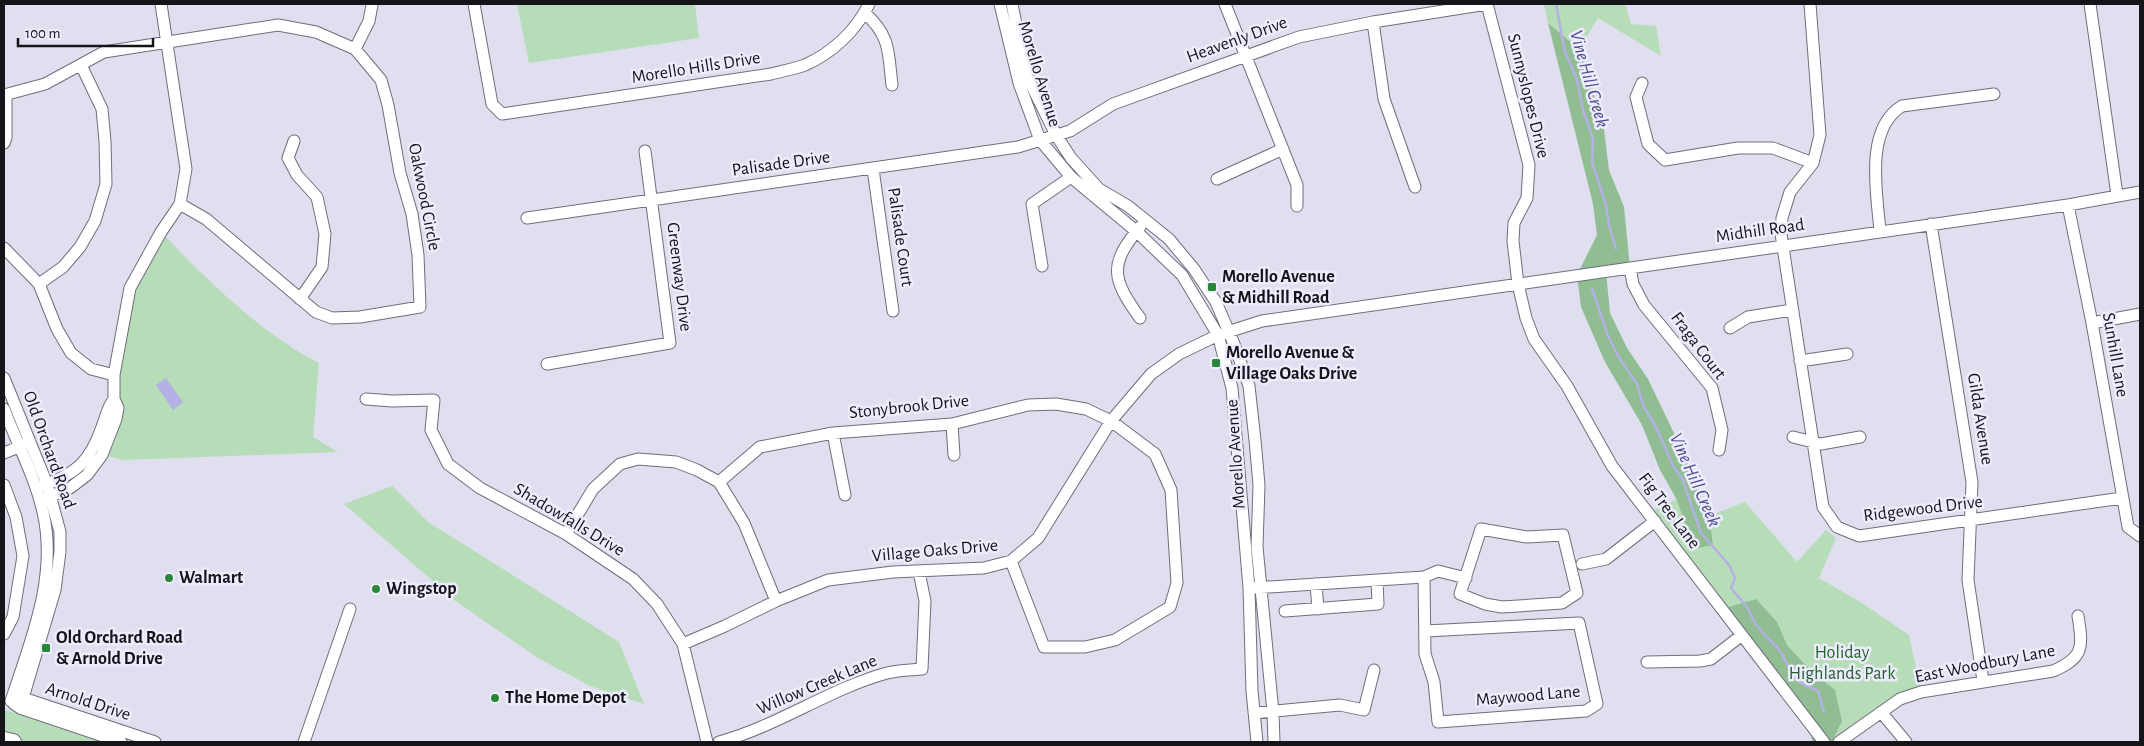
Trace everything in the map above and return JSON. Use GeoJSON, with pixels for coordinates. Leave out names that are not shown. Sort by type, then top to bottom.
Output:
{"type":"FeatureCollection","features":[{"type":"Feature","properties":{"kind":"highway"},"geometry":{"type":"LineString","coordinates":[[4,740],[13,742]]}},
{"type":"Feature","properties":{"kind":"street"},"geometry":{"type":"LineString","coordinates":[[40,501],[52,498],[70,488],[87,474],[102,455],[116,419],[118,408],[114,399],[114,376],[130,288],[161,232],[180,204],[186,169],[162,4]]}},
{"type":"Feature","properties":{"kind":"street","name":"Morello Hills Drive"},"geometry":{"type":"LineString","coordinates":[[474,4],[492,104],[502,114],[771,74],[804,65],[830,50],[849,34],[867,8]]}},
{"type":"Feature","properties":{"kind":"street","name":"Morello Avenue"},"geometry":{"type":"LineString","coordinates":[[1000,4],[1019,83],[1040,140],[1071,177],[1136,231],[1182,275],[1218,335],[1232,388],[1249,588],[1254,714],[1257,742]]}},
{"type":"Feature","properties":{"kind":"street","name":"Morello Avenue"},"geometry":{"type":"LineString","coordinates":[[1012,4],[1026,74],[1056,135],[1071,158],[1099,189],[1128,206],[1169,239],[1194,269],[1216,302],[1249,386],[1259,485],[1257,547],[1273,712],[1274,742]]}},
{"type":"Feature","properties":{"kind":"street"},"geometry":{"type":"LineString","coordinates":[[1225,4],[1297,185],[1297,206]]}},
{"type":"Feature","properties":{"kind":"street","name":"Heavenly Drive"},"geometry":{"type":"LineString","coordinates":[[1040,140],[1070,132],[1113,104],[1299,37],[1374,22],[1487,4]]}},
{"type":"Feature","properties":{"kind":"street","name":"Sunnyslopes Drive"},"geometry":{"type":"LineString","coordinates":[[1487,4],[1530,165],[1526,198],[1514,223],[1513,241],[1518,284]]}},
{"type":"Feature","properties":{"kind":"street"},"geometry":{"type":"LineString","coordinates":[[1642,83],[1636,97],[1648,144],[1665,160],[1738,148],[1773,148],[1813,162],[1820,135],[1810,4]]}},
{"type":"Feature","properties":{"kind":"street"},"geometry":{"type":"LineString","coordinates":[[2090,4],[2117,195]]}},
{"type":"Feature","properties":{"kind":"street"},"geometry":{"type":"LineString","coordinates":[[355,49],[369,21],[372,5]]}},
{"type":"Feature","properties":{"kind":"street"},"geometry":{"type":"LineString","coordinates":[[867,8],[886,41],[892,85]]}},
{"type":"Feature","properties":{"kind":"street"},"geometry":{"type":"LineString","coordinates":[[1374,22],[1384,99],[1415,187]]}},
{"type":"Feature","properties":{"kind":"street","name":"Oakwood Circle"},"geometry":{"type":"LineString","coordinates":[[5,96],[45,84],[104,52],[278,25],[316,32],[355,49],[381,80],[388,105],[400,173],[413,222],[418,254],[420,307],[360,317],[332,318],[316,312],[206,219],[180,204]]}},
{"type":"Feature","properties":{"kind":"street"},"geometry":{"type":"LineString","coordinates":[[38,284],[63,267],[80,247],[95,221],[106,184],[102,109],[81,65]]}},
{"type":"Feature","properties":{"kind":"street"},"geometry":{"type":"LineString","coordinates":[[1880,231],[1875,157],[1882,134],[1894,111],[1902,106],[1994,94]]}},
{"type":"Feature","properties":{"kind":"street"},"geometry":{"type":"LineString","coordinates":[[4,143],[6,138],[5,96]]}},
{"type":"Feature","properties":{"kind":"street","name":"Palisade Drive"},"geometry":{"type":"LineString","coordinates":[[527,218],[873,169],[1018,146],[1040,140]]}},
{"type":"Feature","properties":{"kind":"street"},"geometry":{"type":"LineString","coordinates":[[294,141],[288,158],[297,175],[317,196],[326,234],[322,267],[300,299]]}},
{"type":"Feature","properties":{"kind":"street"},"geometry":{"type":"LineString","coordinates":[[1217,179],[1283,149]]}},
{"type":"Feature","properties":{"kind":"street","name":"Greenway Drive"},"geometry":{"type":"LineString","coordinates":[[547,364],[670,343],[645,151]]}},
{"type":"Feature","properties":{"kind":"street","name":"Ridgewood Drive"},"geometry":{"type":"LineString","coordinates":[[1813,162],[1790,192],[1782,218],[1783,246],[1823,508],[1837,527],[1859,536],[2122,498]]}},
{"type":"Feature","properties":{"kind":"street","name":"Palisade Court"},"geometry":{"type":"LineString","coordinates":[[873,169],[893,311]]}},
{"type":"Feature","properties":{"kind":"street"},"geometry":{"type":"LineString","coordinates":[[1042,266],[1032,204],[1071,177]]}},
{"type":"Feature","properties":{"kind":"street","name":"Midhill Road"},"geometry":{"type":"LineString","coordinates":[[1218,335],[1262,321],[2068,205],[2140,192]]}},
{"type":"Feature","properties":{"kind":"street","name":"Sunhill Lane"},"geometry":{"type":"LineString","coordinates":[[2068,205],[2092,323],[2128,527],[2140,536]]}},
{"type":"Feature","properties":{"kind":"street"},"geometry":{"type":"LineString","coordinates":[[1140,318],[1124,296],[1117,275],[1117,262],[1136,231],[1146,220]]}},
{"type":"Feature","properties":{"kind":"street","name":"Gilda Avenue"},"geometry":{"type":"LineString","coordinates":[[1931,224],[1972,482],[1972,520],[1969,534],[1968,580],[1983,681]]}},
{"type":"Feature","properties":{"kind":"street"},"geometry":{"type":"LineString","coordinates":[[4,248],[38,284],[57,330],[71,353],[91,369],[114,376]]}},
{"type":"Feature","properties":{"kind":"street","name":"Fraga Court"},"geometry":{"type":"LineString","coordinates":[[1630,268],[1633,284],[1644,305],[1712,388],[1722,430],[1719,450]]}},
{"type":"Feature","properties":{"kind":"street","name":"Fig Tree Lane"},"geometry":{"type":"LineString","coordinates":[[1518,284],[1526,318],[1534,339],[1567,386],[1612,466],[1824,742]]}},
{"type":"Feature","properties":{"kind":"street"},"geometry":{"type":"LineString","coordinates":[[1730,328],[1748,317],[1792,310]]}},
{"type":"Feature","properties":{"kind":"street"},"geometry":{"type":"LineString","coordinates":[[2092,323],[2140,314]]}},
{"type":"Feature","properties":{"kind":"street","name":"Village Oaks Drive"},"geometry":{"type":"LineString","coordinates":[[683,644],[776,601],[838,578],[893,572],[984,568],[1011,561],[1038,538],[1112,421],[1151,374],[1178,354],[1218,335]]}},
{"type":"Feature","properties":{"kind":"street"},"geometry":{"type":"LineString","coordinates":[[1800,361],[1847,354]]}},
{"type":"Feature","properties":{"kind":"street","name":"Old Orchard Road"},"geometry":{"type":"LineString","coordinates":[[4,380],[24,444],[41,486],[52,498],[60,532],[55,590],[14,702]]}},
{"type":"Feature","properties":{"kind":"street"},"geometry":{"type":"LineString","coordinates":[[41,486],[65,477],[83,462],[99,436],[108,407],[114,399]]}},
{"type":"Feature","properties":{"kind":"street","name":"Shadowfalls Drive"},"geometry":{"type":"LineString","coordinates":[[366,399],[392,401],[434,400],[431,430],[448,464],[480,488],[566,534],[633,579],[657,604],[683,644],[706,742]]}},
{"type":"Feature","properties":{"kind":"street","name":"Stonybrook Drive"},"geometry":{"type":"LineString","coordinates":[[719,482],[760,446],[833,433],[952,424],[1028,405],[1056,404],[1086,409],[1112,421],[1155,454],[1171,490],[1177,582],[1170,607],[1115,640],[1084,647],[1044,647],[1011,561]]}},
{"type":"Feature","properties":{"kind":"street","name":"Old Orchard Road"},"geometry":{"type":"LineString","coordinates":[[4,409],[24,444]]}},
{"type":"Feature","properties":{"kind":"street"},"geometry":{"type":"LineString","coordinates":[[952,424],[954,455]]}},
{"type":"Feature","properties":{"kind":"street"},"geometry":{"type":"LineString","coordinates":[[833,433],[845,495]]}},
{"type":"Feature","properties":{"kind":"street"},"geometry":{"type":"LineString","coordinates":[[1793,437],[1821,444],[1860,437]]}},
{"type":"Feature","properties":{"kind":"street"},"geometry":{"type":"LineString","coordinates":[[4,452],[24,444]]}},
{"type":"Feature","properties":{"kind":"street"},"geometry":{"type":"LineString","coordinates":[[566,534],[594,489],[620,464],[638,458],[676,462],[697,470],[719,482],[744,523],[776,601]]}},
{"type":"Feature","properties":{"kind":"street"},"geometry":{"type":"LineString","coordinates":[[4,485],[16,517],[23,556],[13,617],[4,634]]}},
{"type":"Feature","properties":{"kind":"street","name":"Old Orchard Road"},"geometry":{"type":"LineString","coordinates":[[14,702],[47,578],[47,536],[40,501],[41,486]]}},
{"type":"Feature","properties":{"kind":"street"},"geometry":{"type":"LineString","coordinates":[[1582,564],[1606,558],[1655,522]]}},
{"type":"Feature","properties":{"kind":"street"},"geometry":{"type":"LineString","coordinates":[[1481,530],[1527,537],[1563,535],[1576,593],[1562,603],[1502,607],[1485,604],[1460,594],[1466,578],[1481,530]]}},
{"type":"Feature","properties":{"kind":"street"},"geometry":{"type":"LineString","coordinates":[[1249,588],[1424,577],[1438,570],[1466,578]]}},
{"type":"Feature","properties":{"kind":"street","name":"Willow Creek Lane"},"geometry":{"type":"LineString","coordinates":[[719,742],[742,736],[853,685],[889,672],[922,669],[925,601],[920,572]]}},
{"type":"Feature","properties":{"kind":"street","name":"Maywood Lane"},"geometry":{"type":"LineString","coordinates":[[1424,577],[1425,654],[1434,682],[1438,722],[1586,711],[1597,704],[1579,623],[1426,631]]}},
{"type":"Feature","properties":{"kind":"street"},"geometry":{"type":"LineString","coordinates":[[1284,611],[1378,604],[1377,581]]}},
{"type":"Feature","properties":{"kind":"street"},"geometry":{"type":"LineString","coordinates":[[1316,584],[1318,609]]}},
{"type":"Feature","properties":{"kind":"street"},"geometry":{"type":"LineString","coordinates":[[304,742],[350,609]]}},
{"type":"Feature","properties":{"kind":"street","name":"East Woodbury Lane"},"geometry":{"type":"LineString","coordinates":[[1839,742],[1900,699],[1921,692],[2053,671],[2070,664],[2079,652],[2081,636],[2078,616]]}},
{"type":"Feature","properties":{"kind":"street"},"geometry":{"type":"LineString","coordinates":[[1647,662],[1700,662],[1711,659],[1742,635]]}},
{"type":"Feature","properties":{"kind":"street"},"geometry":{"type":"LineString","coordinates":[[1254,714],[1340,705],[1364,710],[1374,670]]}},
{"type":"Feature","properties":{"kind":"street","name":"Arnold Drive"},"geometry":{"type":"LineString","coordinates":[[14,702],[121,742]]}},
{"type":"Feature","properties":{"kind":"street","name":"Arnold Drive"},"geometry":{"type":"LineString","coordinates":[[14,702],[154,742]]}},
{"type":"Feature","properties":{"kind":"street"},"geometry":{"type":"LineString","coordinates":[[1881,712],[1906,742]]}},
{"type":"Feature","properties":{"kind":"green space"},"geometry":{"type":"Polygon","coordinates":[[[517,4],[695,4],[699,38],[529,63],[517,4]]]}},
{"type":"Feature","properties":{"kind":"green space"},"geometry":{"type":"Polygon","coordinates":[[[1544,4],[1625,4],[1631,24],[1656,26],[1661,56],[1598,18],[1579,49],[1548,23],[1544,4]]]}},
{"type":"Feature","properties":{"kind":"green space"},"geometry":{"type":"Polygon","coordinates":[[[1548,23],[1579,49],[1591,74],[1596,108],[1604,130],[1609,170],[1624,207],[1630,268],[1606,272],[1610,313],[1627,348],[1648,379],[1684,454],[1709,516],[1713,545],[1698,548],[1687,530],[1677,500],[1660,470],[1642,425],[1605,362],[1581,307],[1577,275],[1597,235],[1593,204],[1548,23]]]}},
{"type":"Feature","properties":{"kind":"green space"},"geometry":{"type":"Polygon","coordinates":[[[161,232],[215,286],[255,321],[297,351],[319,363],[313,437],[338,452],[124,460],[102,455],[114,399],[130,288],[161,232]]]}},
{"type":"Feature","properties":{"kind":"green space"},"geometry":{"type":"Polygon","coordinates":[[[392,486],[428,522],[619,642],[644,704],[590,686],[538,658],[457,602],[344,504],[392,486]]]}},
{"type":"Feature","properties":{"kind":"green space","name":"Holiday Highlands Park"},"geometry":{"type":"Polygon","coordinates":[[[1688,494],[1701,522],[1709,516],[1745,502],[1797,562],[1826,530],[1836,538],[1819,578],[1862,603],[1909,635],[1921,692],[1839,742],[1824,742],[1648,513],[1688,494]]]}},
{"type":"Feature","properties":{"kind":"green space"},"geometry":{"type":"Polygon","coordinates":[[[1756,599],[1777,622],[1787,645],[1811,671],[1835,690],[1842,721],[1832,742],[1812,742],[1811,725],[1722,609],[1756,599]]]}},
{"type":"Feature","properties":{"kind":"green space"},"geometry":{"type":"Polygon","coordinates":[[[4,710],[105,742],[13,742],[4,740],[4,710]]]}},
{"type":"Feature","properties":{"kind":"water"},"geometry":{"type":"Polygon","coordinates":[[[166,378],[183,402],[173,410],[156,385],[166,378]]]}},
{"type":"Feature","properties":{"kind":"waterway","name":"Vine Hill Creek"},"geometry":{"type":"LineString","coordinates":[[1556,4],[1565,52],[1577,80],[1583,110],[1593,139],[1592,162],[1606,205],[1609,225],[1616,249]]}},
{"type":"Feature","properties":{"kind":"waterway","name":"Vine Hill Creek"},"geometry":{"type":"LineString","coordinates":[[1592,289],[1608,336],[1618,356],[1637,384],[1643,405],[1657,429],[1673,466],[1682,478],[1701,533],[1729,565],[1735,578],[1731,588],[1747,607],[1756,625],[1781,652],[1790,670],[1799,682],[1818,691],[1824,712]]}},
{"type":"Feature","properties":{"kind":"place","name":"Morello Avenue & Midhill Road"},"geometry":{"type":"Point","coordinates":[1212,287]}},
{"type":"Feature","properties":{"kind":"place","name":"Morello Avenue & Village Oaks Drive"},"geometry":{"type":"Point","coordinates":[1216,363]}},
{"type":"Feature","properties":{"kind":"place","name":"Walmart"},"geometry":{"type":"Point","coordinates":[169,578]}},
{"type":"Feature","properties":{"kind":"place","name":"Wingstop"},"geometry":{"type":"Point","coordinates":[376,589]}},
{"type":"Feature","properties":{"kind":"place","name":"Old Orchard Road & Arnold Drive"},"geometry":{"type":"Point","coordinates":[46,648]}},
{"type":"Feature","properties":{"kind":"place","name":"The Home Depot"},"geometry":{"type":"Point","coordinates":[495,698]}}]}
